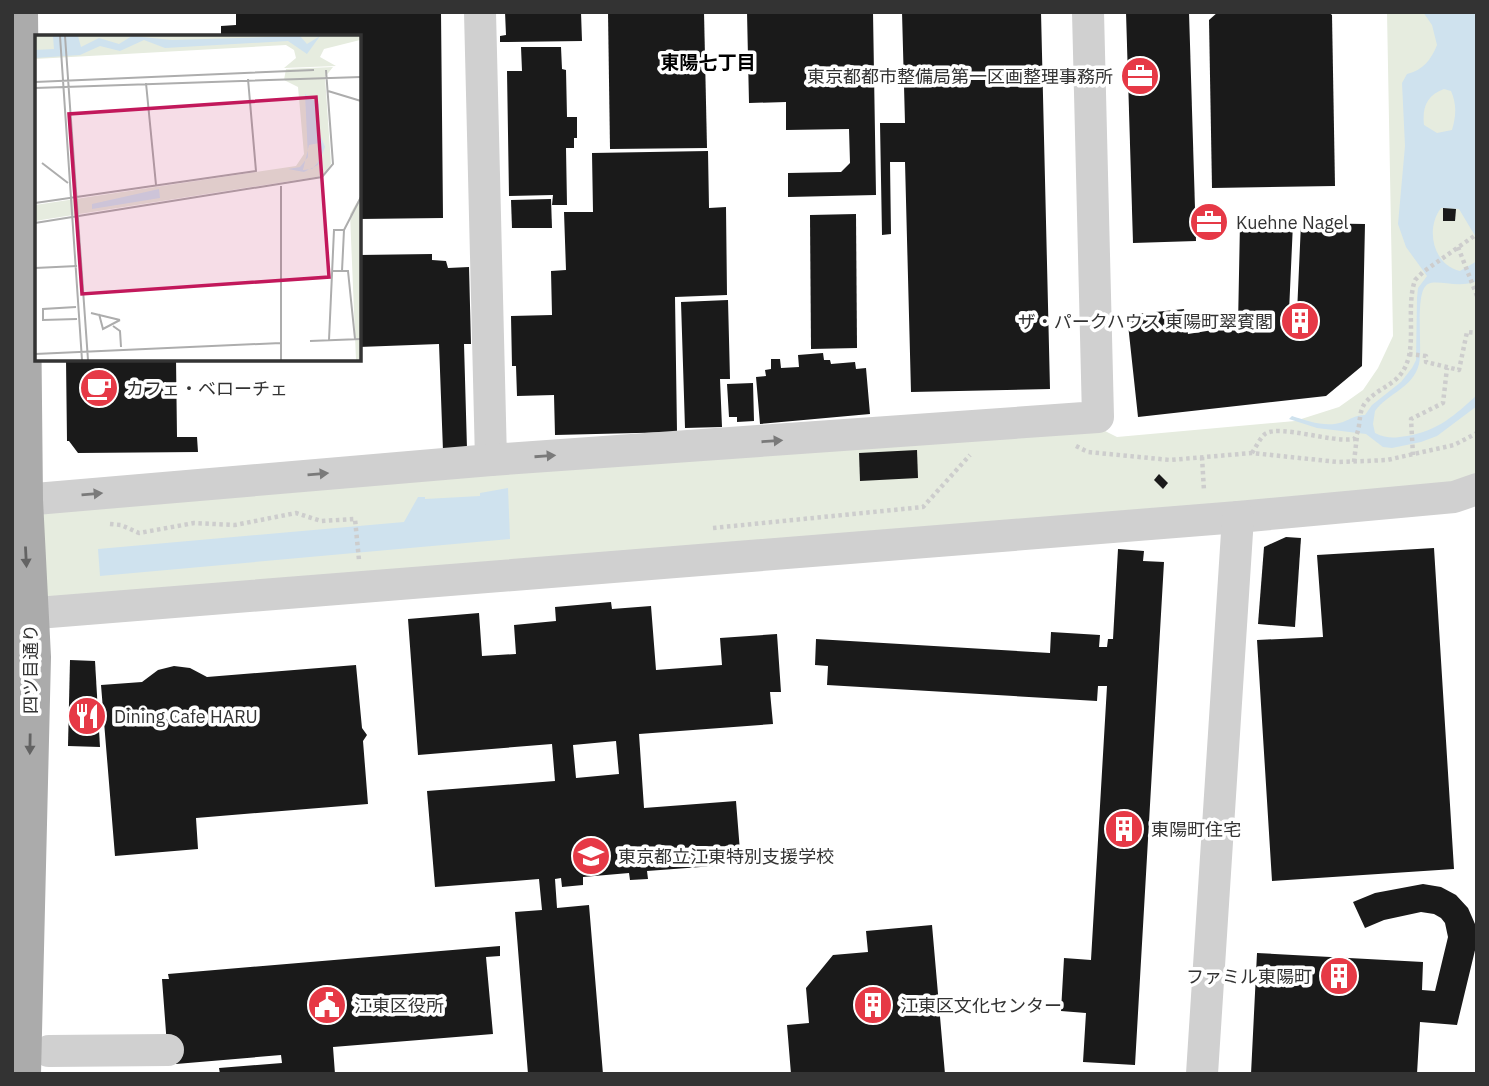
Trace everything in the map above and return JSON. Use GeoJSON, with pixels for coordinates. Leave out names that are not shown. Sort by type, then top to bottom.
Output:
{"type":"FeatureCollection","features":[{"type":"Feature","properties":{"kind":"main road","name":"四ツ目通り"},"geometry":{"type":"LineString","coordinates":[[19,12],[20,504],[24,610],[32,657],[35,1062]]}},
{"type":"Feature","properties":{"kind":"street"},"geometry":{"type":"LineString","coordinates":[[480,12],[491,460]]}},
{"type":"Feature","properties":{"kind":"street"},"geometry":{"type":"LineString","coordinates":[[20,504],[491,460],[1098,418],[1088,12]]}},
{"type":"Feature","properties":{"kind":"street"},"geometry":{"type":"LineString","coordinates":[[24,610],[1238,517],[1454,497],[1477,489]]}},
{"type":"Feature","properties":{"kind":"street"},"geometry":{"type":"LineString","coordinates":[[1202,1074],[1238,517]]}},
{"type":"Feature","properties":{"kind":"street"},"geometry":{"type":"LineString","coordinates":[[35,1062],[168,1050]]}},
{"type":"Feature","properties":{"kind":"path"},"geometry":{"type":"LineString","coordinates":[[1354,462],[1360,411],[1395,381],[1403,371],[1409,354],[1415,280],[1477,234]]}},
{"type":"Feature","properties":{"kind":"path"},"geometry":{"type":"LineString","coordinates":[[1458,247],[1477,296]]}},
{"type":"Feature","properties":{"kind":"path"},"geometry":{"type":"LineString","coordinates":[[1409,354],[1426,356],[1426,362],[1459,370],[1467,331],[1477,333]]}},
{"type":"Feature","properties":{"kind":"path"},"geometry":{"type":"LineString","coordinates":[[1413,455],[1411,419],[1443,403],[1447,368]]}},
{"type":"Feature","properties":{"kind":"path"},"geometry":{"type":"LineString","coordinates":[[1252,453],[1263,436],[1275,431],[1344,441],[1357,436]]}},
{"type":"Feature","properties":{"kind":"path"},"geometry":{"type":"LineString","coordinates":[[1070,442],[1088,452],[1170,460],[1252,453],[1354,462],[1413,455],[1454,445],[1477,433]]}},
{"type":"Feature","properties":{"kind":"path"},"geometry":{"type":"LineString","coordinates":[[713,528],[923,507],[974,450]]}},
{"type":"Feature","properties":{"kind":"path"},"geometry":{"type":"LineString","coordinates":[[1202,457],[1204,494]]}},
{"type":"Feature","properties":{"kind":"path"},"geometry":{"type":"LineString","coordinates":[[98,524],[116,524],[139,533],[194,523],[234,524],[296,513],[321,521],[355,519],[359,560],[372,559]]}},
{"type":"Feature","properties":{"kind":"shaded area"},"geometry":{"type":"Polygon","coordinates":[[[1387,12],[1477,12],[1477,479],[1452,487],[12,605],[12,510],[1097,427],[1117,437],[1295,421],[1339,407],[1363,390],[1378,368],[1393,336],[1387,12]]]}},
{"type":"Feature","properties":{"kind":"water"},"geometry":{"type":"Polygon","coordinates":[[[1423,12],[1472,12],[1477,15],[1477,239],[1459,209],[1441,208],[1433,226],[1433,236],[1438,254],[1443,262],[1451,267],[1460,271],[1477,261],[1477,281],[1463,284],[1432,283],[1424,289],[1420,308],[1420,356],[1416,372],[1406,385],[1375,411],[1373,424],[1375,433],[1379,435],[1391,438],[1407,436],[1437,426],[1477,395],[1477,406],[1437,436],[1392,448],[1383,447],[1366,434],[1317,428],[1289,419],[1292,416],[1330,424],[1365,415],[1372,405],[1401,382],[1416,360],[1418,288],[1427,276],[1406,247],[1398,224],[1405,146],[1402,83],[1407,74],[1426,64],[1435,50],[1437,45],[1432,25],[1423,12]],[[1444,89],[1433,95],[1425,107],[1424,125],[1437,133],[1452,130],[1455,110],[1451,91],[1444,89]]]}},
{"type":"Feature","properties":{"kind":"water"},"geometry":{"type":"Polygon","coordinates":[[[508,488],[510,539],[100,576],[98,549],[404,522],[418,497],[425,499],[480,496],[480,493],[508,488]]]}},
{"type":"Feature","properties":{"kind":"building"},"geometry":{"type":"Polygon","coordinates":[[[236,12],[441,12],[443,218],[360,219],[360,35],[221,35],[221,26],[236,25],[236,12]]]}},
{"type":"Feature","properties":{"kind":"building"},"geometry":{"type":"Polygon","coordinates":[[[505,12],[581,12],[582,41],[500,42],[500,36],[506,35],[505,12]]]}},
{"type":"Feature","properties":{"kind":"building"},"geometry":{"type":"Polygon","coordinates":[[[608,12],[704,12],[707,148],[610,149],[608,12]]]}},
{"type":"Feature","properties":{"kind":"building"},"geometry":{"type":"Polygon","coordinates":[[[747,12],[873,12],[876,195],[788,197],[788,173],[841,172],[850,163],[849,129],[786,130],[786,102],[749,103],[747,12]]]}},
{"type":"Feature","properties":{"kind":"building"},"geometry":{"type":"Polygon","coordinates":[[[902,12],[1041,12],[1050,389],[911,392],[905,162],[890,162],[891,234],[882,235],[880,123],[905,123],[902,12]]]}},
{"type":"Feature","properties":{"kind":"building"},"geometry":{"type":"Polygon","coordinates":[[[1126,12],[1189,12],[1196,241],[1133,243],[1126,12]]]}},
{"type":"Feature","properties":{"kind":"building"},"geometry":{"type":"Polygon","coordinates":[[[1218,12],[1328,12],[1332,15],[1335,186],[1212,188],[1209,20],[1218,12]]]}},
{"type":"Feature","properties":{"kind":"building"},"geometry":{"type":"Polygon","coordinates":[[[521,47],[561,47],[562,69],[566,70],[567,117],[577,117],[574,148],[566,148],[567,205],[552,205],[553,195],[509,196],[507,71],[522,71],[521,47]]]}},
{"type":"Feature","properties":{"kind":"building"},"geometry":{"type":"Polygon","coordinates":[[[708,151],[709,208],[726,207],[727,295],[675,297],[677,432],[555,435],[554,395],[517,396],[516,366],[512,366],[511,316],[552,315],[551,271],[566,270],[564,212],[593,212],[592,153],[708,151]]]}},
{"type":"Feature","properties":{"kind":"building"},"geometry":{"type":"Polygon","coordinates":[[[551,199],[552,228],[512,228],[511,200],[551,199]]]}},
{"type":"Feature","properties":{"kind":"building"},"geometry":{"type":"Polygon","coordinates":[[[1443,208],[1456,209],[1455,221],[1443,221],[1443,208]]]}},
{"type":"Feature","properties":{"kind":"building"},"geometry":{"type":"Polygon","coordinates":[[[856,214],[857,348],[811,349],[810,215],[856,214]]]}},
{"type":"Feature","properties":{"kind":"building","name":"ザ・パークハウス 東陽町翠賓閣"},"geometry":{"type":"Polygon","coordinates":[[[1240,222],[1293,223],[1289,312],[1297,313],[1301,223],[1365,224],[1362,366],[1326,396],[1138,417],[1127,315],[1184,309],[1188,334],[1238,326],[1240,222]]]}},
{"type":"Feature","properties":{"kind":"building"},"geometry":{"type":"Polygon","coordinates":[[[432,254],[432,260],[446,261],[448,268],[469,267],[471,344],[464,344],[467,449],[443,451],[439,344],[360,347],[360,255],[432,254]]]}},
{"type":"Feature","properties":{"kind":"building"},"geometry":{"type":"Polygon","coordinates":[[[728,300],[730,379],[720,379],[722,427],[685,428],[681,302],[728,300]]]}},
{"type":"Feature","properties":{"kind":"building"},"geometry":{"type":"Polygon","coordinates":[[[823,353],[824,360],[830,360],[831,364],[855,362],[856,369],[866,368],[870,414],[760,424],[756,377],[766,376],[765,370],[771,369],[771,359],[780,359],[781,368],[799,367],[798,355],[823,353]]]}},
{"type":"Feature","properties":{"kind":"building"},"geometry":{"type":"Polygon","coordinates":[[[66,360],[176,360],[177,437],[197,437],[198,452],[78,453],[67,441],[66,360]]]}},
{"type":"Feature","properties":{"kind":"building"},"geometry":{"type":"Polygon","coordinates":[[[753,383],[754,421],[737,422],[737,417],[729,417],[727,384],[753,383]]]}},
{"type":"Feature","properties":{"kind":"building"},"geometry":{"type":"Polygon","coordinates":[[[917,450],[918,478],[860,481],[859,453],[917,450]]]}},
{"type":"Feature","properties":{"kind":"building"},"geometry":{"type":"Polygon","coordinates":[[[1159,474],[1168,483],[1163,489],[1154,480],[1159,474]]]}},
{"type":"Feature","properties":{"kind":"building"},"geometry":{"type":"Polygon","coordinates":[[[1286,537],[1301,538],[1295,627],[1258,624],[1264,547],[1286,537]]]}},
{"type":"Feature","properties":{"kind":"building"},"geometry":{"type":"Polygon","coordinates":[[[1434,548],[1454,869],[1272,881],[1257,640],[1323,637],[1317,555],[1434,548]]]}},
{"type":"Feature","properties":{"kind":"building","name":"東陽町住宅"},"geometry":{"type":"Polygon","coordinates":[[[1118,549],[1144,551],[1143,561],[1164,562],[1135,1065],[1083,1062],[1086,1013],[1061,1011],[1064,958],[1091,960],[1107,686],[1098,686],[1097,701],[827,685],[828,666],[815,665],[816,639],[1050,653],[1051,632],[1100,635],[1099,647],[1107,647],[1108,639],[1113,639],[1118,549]]]}},
{"type":"Feature","properties":{"kind":"building"},"geometry":{"type":"Polygon","coordinates":[[[611,602],[612,609],[651,606],[656,670],[722,665],[720,638],[777,634],[781,692],[770,692],[773,724],[639,734],[644,808],[736,801],[741,864],[647,871],[648,879],[630,880],[629,873],[583,877],[583,885],[562,887],[561,878],[555,879],[557,908],[589,905],[603,1074],[528,1074],[515,912],[542,910],[539,879],[435,887],[427,791],[555,781],[552,744],[418,755],[408,619],[479,613],[482,656],[516,654],[514,625],[556,621],[555,607],[611,602]],[[616,741],[573,745],[576,778],[619,774],[616,741]]]}},
{"type":"Feature","properties":{"kind":"building"},"geometry":{"type":"Polygon","coordinates":[[[70,660],[95,661],[100,747],[68,746],[70,660]]]}},
{"type":"Feature","properties":{"kind":"building"},"geometry":{"type":"Polygon","coordinates":[[[356,665],[362,728],[367,735],[363,741],[368,804],[196,818],[198,849],[115,856],[101,685],[142,682],[158,670],[174,666],[190,668],[207,677],[356,665]]]}},
{"type":"Feature","properties":{"kind":"building","name":"ファミル東陽町"},"geometry":{"type":"Polygon","coordinates":[[[1423,884],[1441,887],[1456,895],[1468,908],[1475,924],[1477,942],[1457,1025],[1420,1022],[1417,1074],[1251,1074],[1257,953],[1423,962],[1422,990],[1435,991],[1448,937],[1441,918],[1421,912],[1384,920],[1365,928],[1353,902],[1375,893],[1423,884]]]}},
{"type":"Feature","properties":{"kind":"building","name":"江東区文化センター"},"geometry":{"type":"Polygon","coordinates":[[[932,925],[945,1074],[791,1074],[787,1025],[809,1023],[806,988],[833,955],[868,952],[866,931],[932,925]]]}},
{"type":"Feature","properties":{"kind":"building","name":"江東区役所"},"geometry":{"type":"Polygon","coordinates":[[[500,946],[500,956],[486,957],[493,1034],[333,1047],[335,1074],[220,1074],[219,1068],[282,1063],[281,1055],[176,1064],[175,1059],[168,1059],[162,979],[169,979],[168,974],[500,946]]]}},
{"type":"Feature","properties":{"kind":"place","name":"東京都都市整備局第一区画整理事務所"},"geometry":{"type":"Point","coordinates":[1140,76]}},
{"type":"Feature","properties":{"kind":"place","name":"Kuehne Nagel"},"geometry":{"type":"Point","coordinates":[1209,222]}},
{"type":"Feature","properties":{"kind":"place","name":"ザ・パークハウス 東陽町翠賓閣"},"geometry":{"type":"Point","coordinates":[1300,321]}},
{"type":"Feature","properties":{"kind":"place","name":"カフェ・ベローチェ"},"geometry":{"type":"Point","coordinates":[99,388]}},
{"type":"Feature","properties":{"kind":"place","name":"Dining Cafe HARU"},"geometry":{"type":"Point","coordinates":[87,716]}},
{"type":"Feature","properties":{"kind":"place","name":"東陽町住宅"},"geometry":{"type":"Point","coordinates":[1124,829]}},
{"type":"Feature","properties":{"kind":"place","name":"東京都立江東特別支援学校"},"geometry":{"type":"Point","coordinates":[591,856]}},
{"type":"Feature","properties":{"kind":"place","name":"ファミル東陽町"},"geometry":{"type":"Point","coordinates":[1339,976]}},
{"type":"Feature","properties":{"kind":"place","name":"江東区役所"},"geometry":{"type":"Point","coordinates":[327,1005]}},
{"type":"Feature","properties":{"kind":"place","name":"江東区文化センター"},"geometry":{"type":"Point","coordinates":[873,1005]}},
{"type":"Feature","properties":{"kind":"district","name":"東陽七丁目"},"geometry":{"type":"Point","coordinates":[708,62]}}]}
